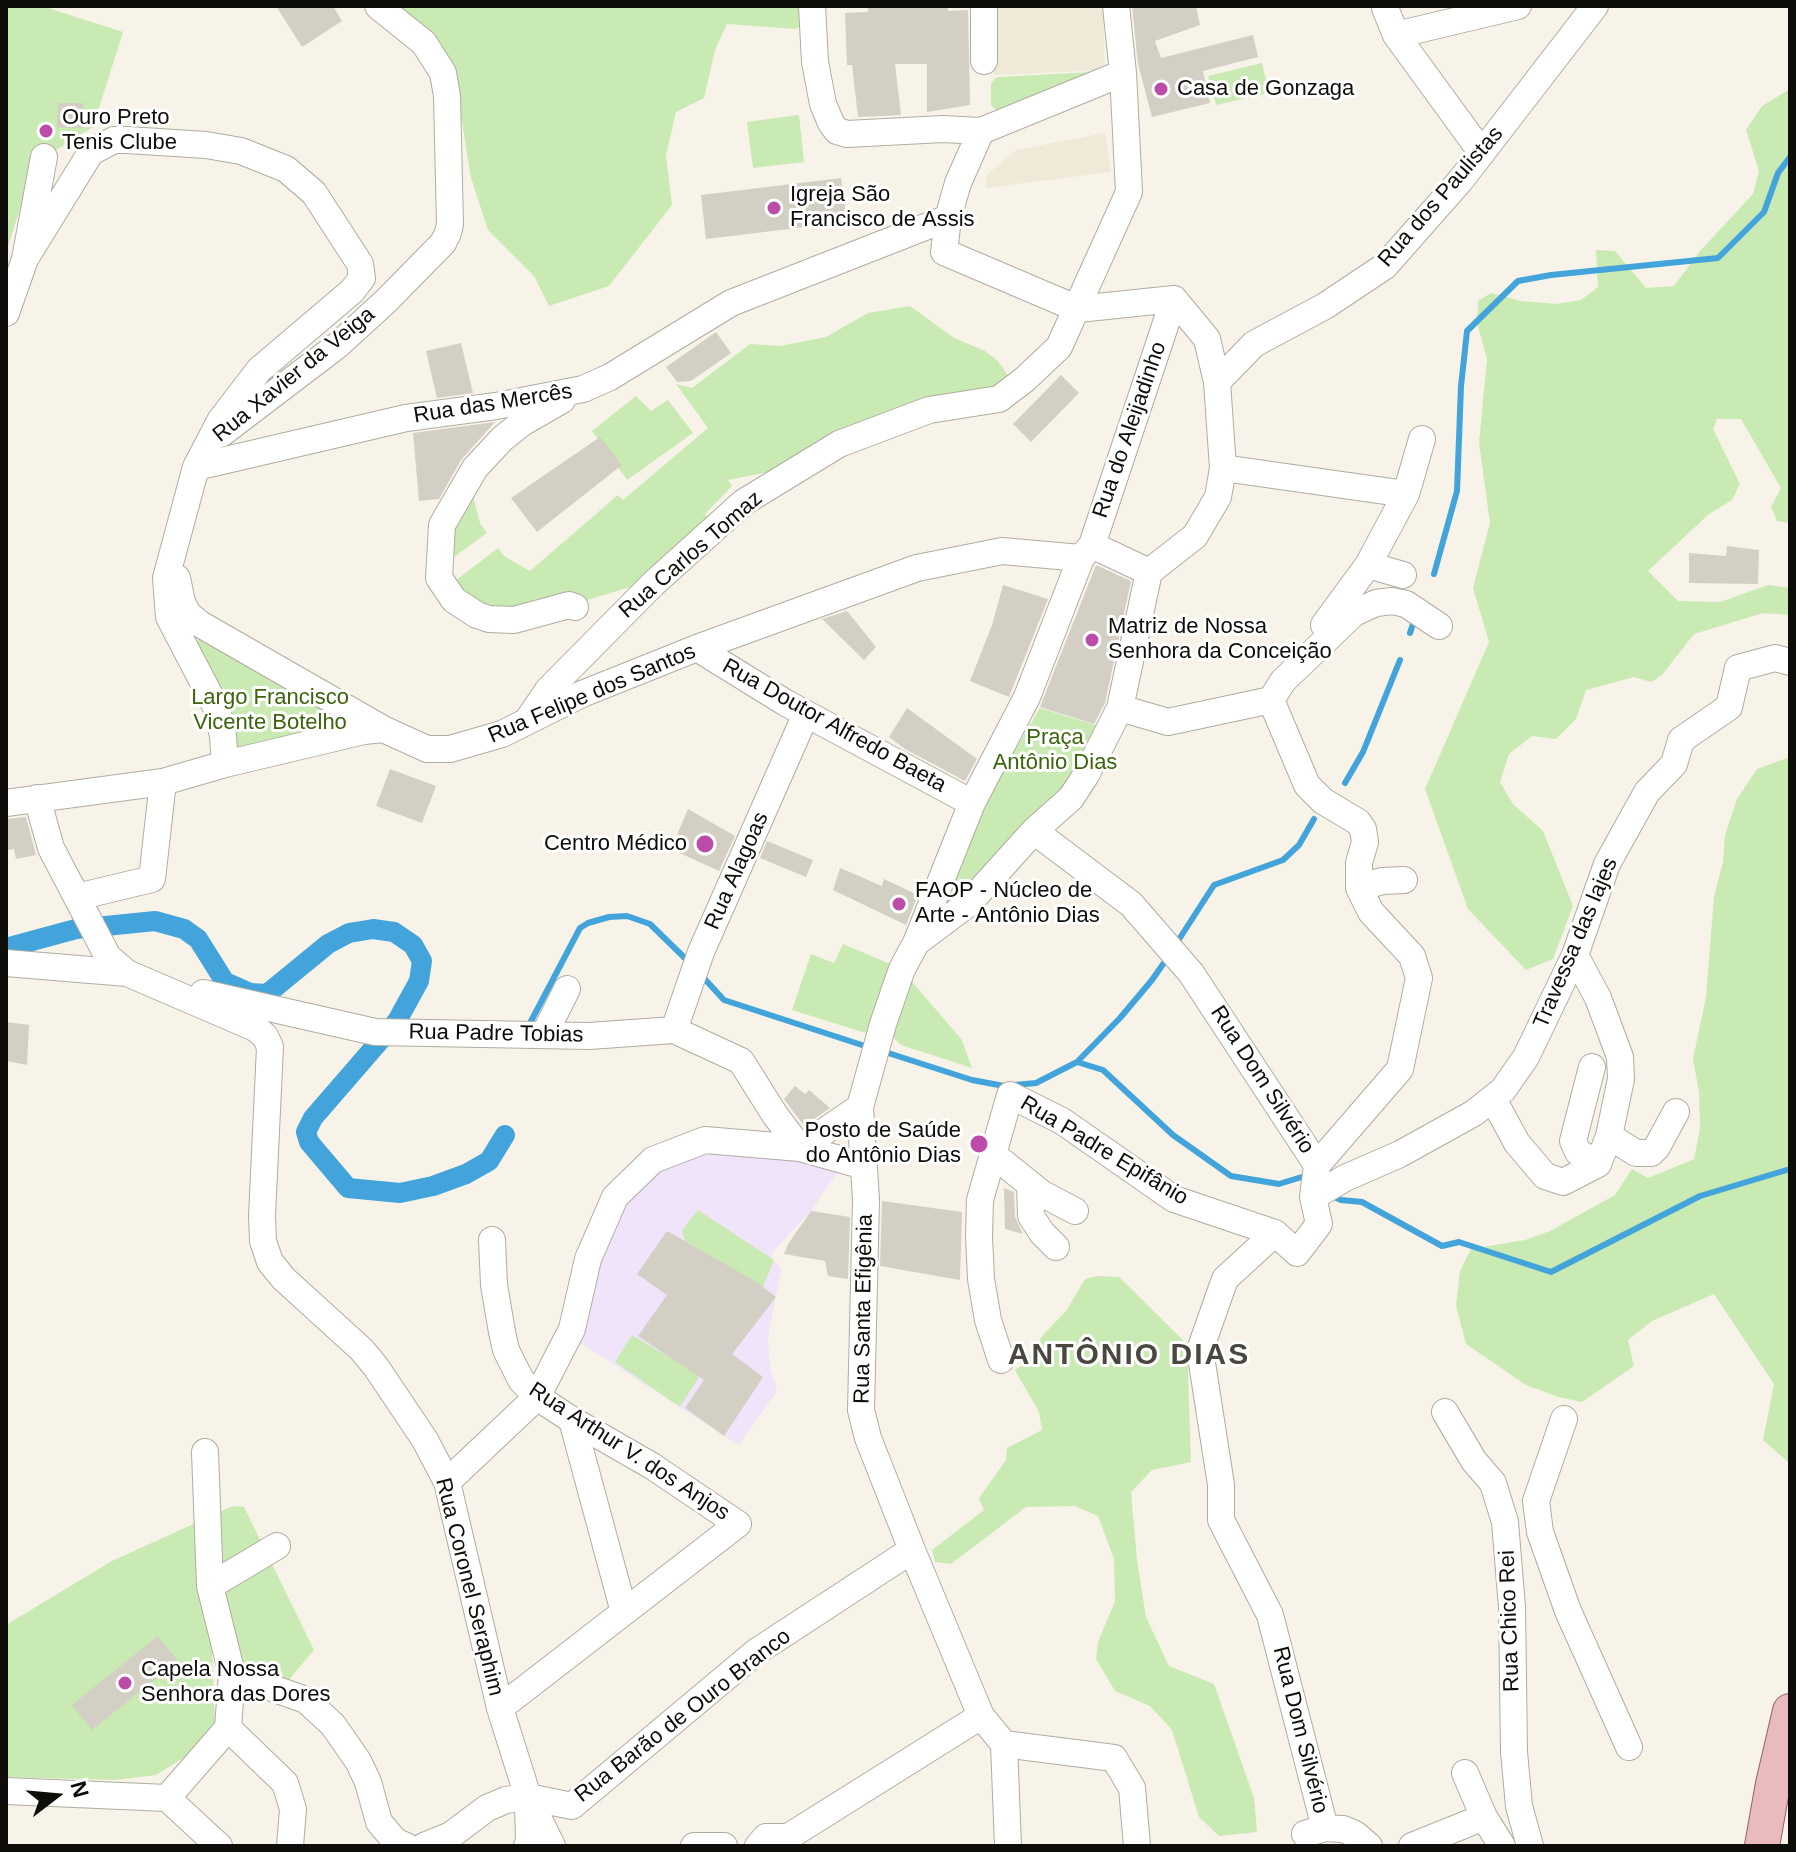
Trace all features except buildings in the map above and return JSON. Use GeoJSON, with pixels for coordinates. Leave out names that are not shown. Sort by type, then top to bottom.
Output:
{"type":"FeatureCollection","features":[{"type":"Feature","properties":{"kind":"main road"},"geometry":{"type":"LineString","coordinates":[[1762,1846],[1790,1711]]}},
{"type":"Feature","properties":{"kind":"street","name":"Rua Xavier da Veiga"},"geometry":{"type":"LineString","coordinates":[[202,456],[338,345],[443,243],[448,233],[447,96],[443,73],[424,43],[378,6]]}},
{"type":"Feature","properties":{"kind":"street"},"geometry":{"type":"LineString","coordinates":[[812,6],[817,76],[826,114],[837,131],[855,135],[943,129],[981,131],[1123,73]]}},
{"type":"Feature","properties":{"kind":"street"},"geometry":{"type":"LineString","coordinates":[[984,6],[984,61]]}},
{"type":"Feature","properties":{"kind":"street","name":"Rua Carlos Tomaz"},"geometry":{"type":"LineString","coordinates":[[527,721],[548,690],[654,583],[744,502],[839,444],[929,410],[999,399],[1059,347],[1129,192],[1116,6]]}},
{"type":"Feature","properties":{"kind":"street"},"geometry":{"type":"LineString","coordinates":[[1396,35],[1518,6]]}},
{"type":"Feature","properties":{"kind":"street","name":"Rua dos Paulistas"},"geometry":{"type":"LineString","coordinates":[[1217,382],[1254,344],[1325,306],[1385,266],[1482,153],[1595,6]]}},
{"type":"Feature","properties":{"kind":"street"},"geometry":{"type":"LineString","coordinates":[[1385,8],[1396,35],[1482,153]]}},
{"type":"Feature","properties":{"kind":"street"},"geometry":{"type":"LineString","coordinates":[[916,943],[969,903],[1034,831],[1071,798],[1086,775],[1120,708],[1149,572],[1195,536],[1218,497],[1223,468],[1217,382],[1207,339],[1174,299],[1078,309],[944,252],[948,218],[958,183],[981,131]]}},
{"type":"Feature","properties":{"kind":"street"},"geometry":{"type":"LineString","coordinates":[[25,259],[91,152],[114,140],[206,145],[266,159],[300,179],[314,193],[356,255],[362,278],[352,291],[259,370],[231,405],[202,456],[166,578],[169,617],[217,709],[225,764]]}},
{"type":"Feature","properties":{"kind":"street"},"geometry":{"type":"LineString","coordinates":[[6,313],[25,259],[44,157]]}},
{"type":"Feature","properties":{"kind":"street","name":"Rua das Mercês"},"geometry":{"type":"LineString","coordinates":[[202,456],[583,389],[610,377],[731,303],[948,218]]}},
{"type":"Feature","properties":{"kind":"street","name":"Rua do Aleijadinho"},"geometry":{"type":"LineString","coordinates":[[972,803],[1027,697],[1086,552],[1174,299]]}},
{"type":"Feature","properties":{"kind":"street"},"geometry":{"type":"LineString","coordinates":[[575,607],[569,605],[514,620],[489,619],[465,608],[446,590],[439,578],[438,560],[442,525],[475,468],[522,423],[583,389]]}},
{"type":"Feature","properties":{"kind":"street"},"geometry":{"type":"LineString","coordinates":[[1277,690],[1368,565],[1406,494],[1422,439]]}},
{"type":"Feature","properties":{"kind":"street"},"geometry":{"type":"LineString","coordinates":[[1223,468],[1406,494]]}},
{"type":"Feature","properties":{"kind":"street","name":"Rua Felipe dos Santos"},"geometry":{"type":"LineString","coordinates":[[173,553],[182,602],[188,614],[200,624],[383,729],[427,749],[450,749],[502,734],[582,694],[697,648],[917,568],[1002,551],[1086,552]]}},
{"type":"Feature","properties":{"kind":"street"},"geometry":{"type":"LineString","coordinates":[[1086,552],[1149,572]]}},
{"type":"Feature","properties":{"kind":"street"},"geometry":{"type":"LineString","coordinates":[[1368,565],[1403,575]]}},
{"type":"Feature","properties":{"kind":"street"},"geometry":{"type":"LineString","coordinates":[[1120,708],[1168,722],[1277,690],[1354,613],[1376,603],[1392,601],[1406,604],[1439,626]]}},
{"type":"Feature","properties":{"kind":"street","name":"Rua Doutor Alfredo Baeta"},"geometry":{"type":"LineString","coordinates":[[697,648],[806,714],[972,803]]}},
{"type":"Feature","properties":{"kind":"street","name":"Travessa das lajes"},"geometry":{"type":"LineString","coordinates":[[1313,1197],[1474,1113],[1503,1090],[1526,1057],[1575,955],[1607,864],[1647,792],[1674,764],[1681,740],[1729,707],[1738,668],[1775,658],[1790,662]]}},
{"type":"Feature","properties":{"kind":"street"},"geometry":{"type":"LineString","coordinates":[[1277,690],[1307,785],[1323,801],[1358,822],[1363,829],[1365,842],[1359,863],[1359,888],[1371,912],[1412,956],[1417,967],[1418,990],[1400,1069],[1317,1165]]}},
{"type":"Feature","properties":{"kind":"street","name":"Rua Alagoas"},"geometry":{"type":"LineString","coordinates":[[674,1030],[701,952],[806,714]]}},
{"type":"Feature","properties":{"kind":"street"},"geometry":{"type":"LineString","coordinates":[[6,803],[163,782],[225,764],[383,729]]}},
{"type":"Feature","properties":{"kind":"street"},"geometry":{"type":"LineString","coordinates":[[87,917],[152,879],[163,782]]}},
{"type":"Feature","properties":{"kind":"street","name":"Rua Coronel Seraphim"},"geometry":{"type":"LineString","coordinates":[[37,798],[51,848],[108,957],[136,976],[255,1028],[265,1036],[270,1047],[271,1064],[262,1216],[263,1241],[270,1262],[376,1367],[425,1440],[447,1482],[500,1708],[528,1797]]}},
{"type":"Feature","properties":{"kind":"street"},"geometry":{"type":"LineString","coordinates":[[916,943],[972,803]]}},
{"type":"Feature","properties":{"kind":"street","name":"Rua Dom Silvério"},"geometry":{"type":"LineString","coordinates":[[1034,831],[1131,904],[1191,973],[1317,1165],[1313,1197],[1319,1224],[1297,1253],[1275,1233],[1225,1279],[1200,1350],[1221,1485],[1221,1520],[1270,1615],[1315,1831],[1343,1829],[1369,1846]]}},
{"type":"Feature","properties":{"kind":"street"},"geometry":{"type":"LineString","coordinates":[[1359,888],[1382,881],[1404,880]]}},
{"type":"Feature","properties":{"kind":"street","name":"Rua Santa Efigênia"},"geometry":{"type":"LineString","coordinates":[[916,943],[902,969],[863,1096],[866,1200],[861,1410],[868,1438],[981,1716],[1004,1744]]}},
{"type":"Feature","properties":{"kind":"street"},"geometry":{"type":"LineString","coordinates":[[1493,1099],[1517,1143],[1545,1176],[1563,1182],[1598,1164],[1609,1136],[1621,1079],[1620,1057],[1598,998],[1575,955]]}},
{"type":"Feature","properties":{"kind":"street"},"geometry":{"type":"LineString","coordinates":[[6,963],[136,976]]}},
{"type":"Feature","properties":{"kind":"street","name":"Rua Padre Tobias"},"geometry":{"type":"LineString","coordinates":[[136,976],[375,1032],[589,1036],[674,1030],[741,1061],[800,1148]]}},
{"type":"Feature","properties":{"kind":"street"},"geometry":{"type":"LineString","coordinates":[[544,1035],[567,989]]}},
{"type":"Feature","properties":{"kind":"street"},"geometry":{"type":"LineString","coordinates":[[1592,1067],[1573,1141],[1578,1152],[1598,1164]]}},
{"type":"Feature","properties":{"kind":"street","name":"Rua Padre Epifânio"},"geometry":{"type":"LineString","coordinates":[[1001,1360],[988,1320],[981,1279],[980,1200],[1010,1095],[1062,1121],[1174,1199],[1275,1233]]}},
{"type":"Feature","properties":{"kind":"street"},"geometry":{"type":"LineString","coordinates":[[800,1148],[863,1096]]}},
{"type":"Feature","properties":{"kind":"street"},"geometry":{"type":"LineString","coordinates":[[1609,1136],[1636,1153],[1651,1153],[1676,1112]]}},
{"type":"Feature","properties":{"kind":"street"},"geometry":{"type":"LineString","coordinates":[[447,1482],[537,1397],[572,1329],[588,1259],[615,1197],[653,1160],[705,1140],[800,1148],[864,1166]]}},
{"type":"Feature","properties":{"kind":"street"},"geometry":{"type":"LineString","coordinates":[[995,1156],[1053,1200],[1075,1211]]}},
{"type":"Feature","properties":{"kind":"street"},"geometry":{"type":"LineString","coordinates":[[1030,1184],[1031,1216],[1056,1247]]}},
{"type":"Feature","properties":{"kind":"street","name":"Rua Arthur V. dos Anjos"},"geometry":{"type":"LineString","coordinates":[[492,1240],[497,1307],[506,1350],[521,1380],[537,1397],[652,1466],[738,1524],[624,1612]]}},
{"type":"Feature","properties":{"kind":"street","name":"Rua Chico Rei"},"geometry":{"type":"LineString","coordinates":[[1445,1412],[1474,1461],[1493,1483],[1505,1522],[1510,1558],[1514,1752],[1519,1806],[1530,1846]]}},
{"type":"Feature","properties":{"kind":"street"},"geometry":{"type":"LineString","coordinates":[[1564,1419],[1536,1501],[1540,1532],[1552,1570],[1629,1747]]}},
{"type":"Feature","properties":{"kind":"street"},"geometry":{"type":"LineString","coordinates":[[500,1708],[624,1612],[572,1420]]}},
{"type":"Feature","properties":{"kind":"street"},"geometry":{"type":"LineString","coordinates":[[167,1798],[228,1728],[232,1674],[210,1586],[205,1452]]}},
{"type":"Feature","properties":{"kind":"street"},"geometry":{"type":"LineString","coordinates":[[1493,1483],[1536,1501]]}},
{"type":"Feature","properties":{"kind":"street"},"geometry":{"type":"LineString","coordinates":[[210,1586],[277,1546]]}},
{"type":"Feature","properties":{"kind":"street","name":"Rua Barão de Ouro Branco"},"geometry":{"type":"LineString","coordinates":[[528,1797],[572,1806],[756,1652],[912,1550]]}},
{"type":"Feature","properties":{"kind":"street"},"geometry":{"type":"LineString","coordinates":[[232,1674],[306,1700],[333,1725],[358,1761],[368,1782],[379,1822],[395,1841],[406,1846]]}},
{"type":"Feature","properties":{"kind":"street"},"geometry":{"type":"LineString","coordinates":[[758,1846],[766,1837],[788,1837],[981,1716]]}},
{"type":"Feature","properties":{"kind":"street"},"geometry":{"type":"LineString","coordinates":[[228,1728],[285,1783],[293,1809],[290,1846]]}},
{"type":"Feature","properties":{"kind":"street"},"geometry":{"type":"LineString","coordinates":[[1008,1846],[1004,1744],[1114,1758],[1132,1788],[1137,1846]]}},
{"type":"Feature","properties":{"kind":"street"},"geometry":{"type":"LineString","coordinates":[[1465,1773],[1484,1817],[1502,1846]]}},
{"type":"Feature","properties":{"kind":"street"},"geometry":{"type":"LineString","coordinates":[[6,1791],[167,1798],[219,1846]]}},
{"type":"Feature","properties":{"kind":"street"},"geometry":{"type":"LineString","coordinates":[[424,1846],[451,1835],[496,1803],[528,1797]]}},
{"type":"Feature","properties":{"kind":"street"},"geometry":{"type":"LineString","coordinates":[[527,1846],[528,1797]]}},
{"type":"Feature","properties":{"kind":"street"},"geometry":{"type":"LineString","coordinates":[[528,1797],[552,1846]]}},
{"type":"Feature","properties":{"kind":"street"},"geometry":{"type":"LineString","coordinates":[[1412,1846],[1484,1817]]}},
{"type":"Feature","properties":{"kind":"street"},"geometry":{"type":"LineString","coordinates":[[694,1846],[724,1846]]}},
{"type":"Feature","properties":{"kind":"shaded area"},"geometry":{"type":"Polygon","coordinates":[[[995,6],[1103,6],[1105,70],[994,75],[995,6]]]}},
{"type":"Feature","properties":{"kind":"shaded area"},"geometry":{"type":"Polygon","coordinates":[[[1105,133],[1111,172],[985,188],[987,175],[1016,150],[1105,133]]]}},
{"type":"Feature","properties":{"kind":"shaded area"},"geometry":{"type":"Polygon","coordinates":[[[756,1144],[838,1171],[811,1211],[772,1253],[772,1258],[781,1269],[768,1337],[770,1367],[777,1391],[739,1445],[579,1342],[586,1267],[653,1160],[756,1144]]]}},
{"type":"Feature","properties":{"kind":"green space","name":"Ouro Preto Tenis Clube"},"geometry":{"type":"Polygon","coordinates":[[[6,6],[42,6],[123,32],[93,127],[35,163],[6,252],[6,6]]]}},
{"type":"Feature","properties":{"kind":"green space"},"geometry":{"type":"Polygon","coordinates":[[[376,6],[804,6],[806,21],[796,29],[727,24],[715,50],[704,98],[676,112],[666,155],[672,205],[609,286],[549,306],[534,276],[488,230],[471,178],[462,122],[446,83],[376,6]]]}},
{"type":"Feature","properties":{"kind":"green space"},"geometry":{"type":"Polygon","coordinates":[[[1262,63],[1269,93],[1216,105],[1208,76],[1262,63]]]}},
{"type":"Feature","properties":{"kind":"green space"},"geometry":{"type":"Polygon","coordinates":[[[1093,72],[1093,78],[996,110],[991,105],[991,83],[997,77],[1093,72]]]}},
{"type":"Feature","properties":{"kind":"green space"},"geometry":{"type":"Polygon","coordinates":[[[1790,89],[1790,523],[1777,521],[1771,507],[1781,488],[1741,419],[1717,419],[1713,429],[1740,484],[1732,500],[1709,514],[1648,571],[1678,601],[1720,602],[1768,585],[1790,588],[1790,615],[1763,613],[1694,634],[1662,675],[1651,682],[1634,677],[1586,690],[1576,719],[1556,739],[1532,736],[1509,754],[1500,782],[1513,804],[1543,831],[1573,906],[1553,959],[1526,970],[1468,909],[1425,789],[1489,642],[1473,588],[1490,523],[1479,443],[1487,359],[1477,323],[1478,301],[1491,293],[1521,301],[1556,304],[1581,300],[1598,287],[1596,250],[1615,251],[1646,288],[1674,286],[1700,251],[1753,194],[1759,171],[1746,130],[1762,106],[1790,89]]]}},
{"type":"Feature","properties":{"kind":"green space"},"geometry":{"type":"Polygon","coordinates":[[[799,115],[804,162],[753,168],[747,122],[799,115]]]}},
{"type":"Feature","properties":{"kind":"green space"},"geometry":{"type":"Polygon","coordinates":[[[910,306],[954,338],[985,351],[998,361],[1013,383],[800,466],[728,480],[732,486],[705,514],[709,519],[640,584],[578,603],[495,614],[451,584],[498,548],[504,556],[530,571],[618,495],[623,500],[708,428],[676,384],[692,388],[750,344],[780,346],[826,337],[868,313],[910,306]]]}},
{"type":"Feature","properties":{"kind":"green space"},"geometry":{"type":"Polygon","coordinates":[[[636,396],[651,411],[668,400],[693,433],[627,480],[592,431],[636,396]]]}},
{"type":"Feature","properties":{"kind":"green space"},"geometry":{"type":"Polygon","coordinates":[[[471,488],[480,523],[487,533],[447,562],[446,550],[471,488]]]}},
{"type":"Feature","properties":{"kind":"green space","name":"Largo Francisco Vicente Botelho"},"geometry":{"type":"Polygon","coordinates":[[[200,632],[338,714],[338,726],[236,749],[226,710],[239,699],[233,690],[221,698],[195,650],[200,632]]]}},
{"type":"Feature","properties":{"kind":"green space","name":"Praça Antônio Dias"},"geometry":{"type":"Polygon","coordinates":[[[1040,708],[1102,727],[1087,766],[940,915],[981,807],[1040,708]]]}},
{"type":"Feature","properties":{"kind":"green space"},"geometry":{"type":"Polygon","coordinates":[[[1790,757],[1788,1462],[1763,1440],[1774,1384],[1714,1294],[1652,1321],[1628,1340],[1634,1366],[1582,1402],[1526,1385],[1466,1344],[1456,1306],[1460,1271],[1471,1249],[1525,1240],[1550,1231],[1615,1195],[1632,1169],[1648,1178],[1694,1159],[1700,1128],[1699,1092],[1693,1059],[1706,997],[1714,897],[1723,862],[1725,835],[1737,799],[1757,769],[1790,757]]]}},
{"type":"Feature","properties":{"kind":"green space"},"geometry":{"type":"Polygon","coordinates":[[[843,944],[890,964],[869,1034],[792,1010],[811,954],[834,963],[843,944]]]}},
{"type":"Feature","properties":{"kind":"green space"},"geometry":{"type":"Polygon","coordinates":[[[908,977],[962,1040],[972,1068],[901,1045],[892,1036],[908,977]]]}},
{"type":"Feature","properties":{"kind":"green space"},"geometry":{"type":"Polygon","coordinates":[[[698,1210],[774,1260],[763,1287],[685,1241],[682,1230],[698,1210]]]}},
{"type":"Feature","properties":{"kind":"green space"},"geometry":{"type":"Polygon","coordinates":[[[1119,1277],[1187,1344],[1191,1462],[1152,1470],[1131,1492],[1137,1560],[1146,1617],[1169,1666],[1214,1684],[1254,1798],[1257,1832],[1219,1836],[1199,1817],[1172,1730],[1150,1706],[1115,1691],[1096,1659],[1098,1642],[1115,1601],[1114,1559],[1098,1516],[1075,1506],[1026,1507],[951,1564],[935,1562],[932,1550],[984,1510],[979,1498],[1006,1460],[1007,1448],[1042,1430],[1039,1412],[1015,1370],[1024,1364],[1043,1335],[1066,1311],[1085,1279],[1119,1277]]]}},
{"type":"Feature","properties":{"kind":"green space"},"geometry":{"type":"Polygon","coordinates":[[[707,1326],[699,1377],[680,1407],[615,1362],[632,1335],[681,1364],[707,1326]]]}},
{"type":"Feature","properties":{"kind":"green space"},"geometry":{"type":"Polygon","coordinates":[[[233,1506],[244,1507],[314,1650],[287,1682],[247,1668],[212,1649],[215,1728],[193,1752],[156,1775],[115,1780],[6,1777],[6,1625],[112,1561],[233,1506]]]}},
{"type":"Feature","properties":{"kind":"waterway"},"geometry":{"type":"LineString","coordinates":[[1434,574],[1457,491],[1461,386],[1467,331],[1518,281],[1718,258],[1764,212],[1778,173],[1790,157]]}},
{"type":"Feature","properties":{"kind":"waterway"},"geometry":{"type":"LineString","coordinates":[[1410,633],[1415,618]]}},
{"type":"Feature","properties":{"kind":"waterway"},"geometry":{"type":"LineString","coordinates":[[1345,783],[1363,752],[1400,660]]}},
{"type":"Feature","properties":{"kind":"waterway"},"geometry":{"type":"LineString","coordinates":[[1176,944],[1214,885],[1283,860],[1299,845],[1314,819]]}},
{"type":"Feature","properties":{"kind":"waterway"},"geometry":{"type":"LineString","coordinates":[[529,1025],[580,928],[588,923],[627,916],[650,924],[691,964]]}},
{"type":"Feature","properties":{"kind":"waterway"},"geometry":{"type":"LineString","coordinates":[[6,948],[76,929],[155,921],[184,929],[198,939],[225,982],[250,993],[267,994],[328,944],[349,933],[373,929],[394,932],[413,945],[422,961],[419,981],[397,1021],[313,1118],[306,1132],[309,1142],[348,1188],[400,1193],[433,1186],[466,1174],[489,1161],[505,1135]]}},
{"type":"Feature","properties":{"kind":"waterway"},"geometry":{"type":"LineString","coordinates":[[882,1051],[972,1080],[1004,1086],[1036,1083],[1077,1062],[1120,1018],[1168,957]]}},
{"type":"Feature","properties":{"kind":"waterway"},"geometry":{"type":"LineString","coordinates":[[701,975],[724,1000],[871,1048]]}},
{"type":"Feature","properties":{"kind":"waterway"},"geometry":{"type":"LineString","coordinates":[[1077,1062],[1103,1070],[1173,1135],[1231,1176],[1279,1184],[1305,1176],[1308,1179]]}},
{"type":"Feature","properties":{"kind":"waterway"},"geometry":{"type":"LineString","coordinates":[[1330,1195],[1341,1200],[1362,1202],[1442,1246],[1459,1242],[1551,1272],[1700,1196],[1790,1169]]}},
{"type":"Feature","properties":{"kind":"place","name":"Casa de Gonzaga"},"geometry":{"type":"Point","coordinates":[1161,89]}},
{"type":"Feature","properties":{"kind":"place","name":"Ouro Preto Tenis Clube"},"geometry":{"type":"Point","coordinates":[46,131]}},
{"type":"Feature","properties":{"kind":"place","name":"Igreja São Francisco de Assis"},"geometry":{"type":"Point","coordinates":[774,208]}},
{"type":"Feature","properties":{"kind":"place","name":"Matriz de Nossa Senhora da Conceição"},"geometry":{"type":"Point","coordinates":[1092,640]}},
{"type":"Feature","properties":{"kind":"place","name":"Centro Médico"},"geometry":{"type":"Point","coordinates":[705,844]}},
{"type":"Feature","properties":{"kind":"place","name":"FAOP - Núcleo de Arte - Antônio Dias"},"geometry":{"type":"Point","coordinates":[899,904]}},
{"type":"Feature","properties":{"kind":"place","name":"Posto de Saúde do Antônio Dias"},"geometry":{"type":"Point","coordinates":[979,1144]}},
{"type":"Feature","properties":{"kind":"place","name":"Capela Nossa Senhora das Dores"},"geometry":{"type":"Point","coordinates":[125,1683]}},
{"type":"Feature","properties":{"kind":"district","name":"ANTÔNIO DIAS"},"geometry":{"type":"Point","coordinates":[1129,1356]}}]}
